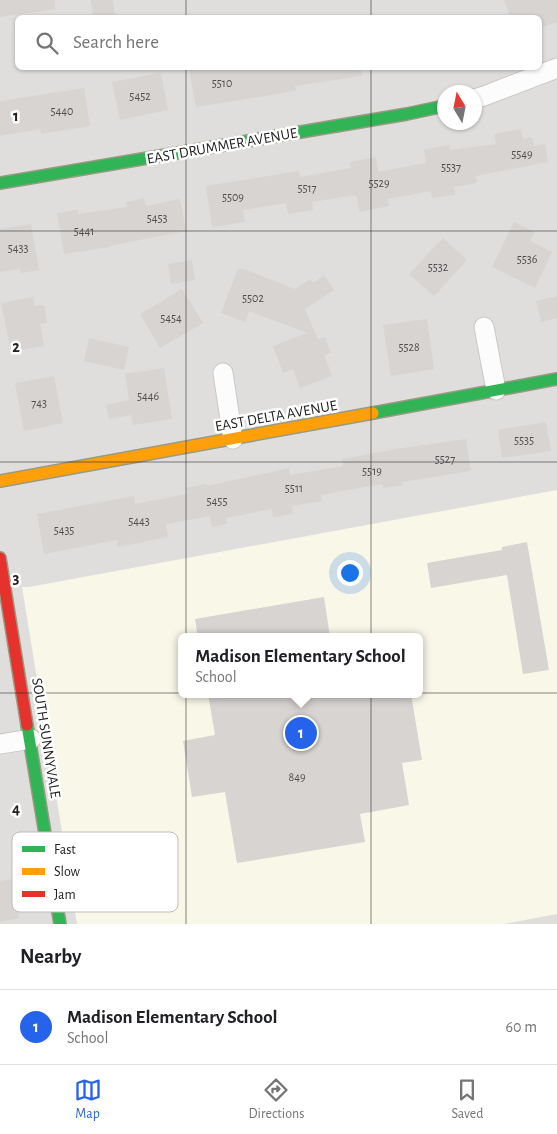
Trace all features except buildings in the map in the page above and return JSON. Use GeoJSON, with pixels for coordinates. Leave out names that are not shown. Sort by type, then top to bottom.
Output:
{"type":"FeatureCollection","features":[{"type":"Feature","properties":{"kind":"street"},"geometry":{"type":"LineString","coordinates":[[482,97],[557,68]]}},
{"type":"Feature","properties":{"kind":"street","name":"EAST DRUMMER AVENUE"},"geometry":{"type":"LineString","coordinates":[[0,183],[437,108]]}},
{"type":"Feature","properties":{"kind":"street"},"geometry":{"type":"LineString","coordinates":[[484,327],[496,390]]}},
{"type":"Feature","properties":{"kind":"street"},"geometry":{"type":"LineString","coordinates":[[223,373],[233,439]]}},
{"type":"Feature","properties":{"kind":"street","name":"EAST DELTA AVENUE"},"geometry":{"type":"LineString","coordinates":[[0,481],[557,379]]}},
{"type":"Feature","properties":{"kind":"street","name":"SOUTH SUNNYVALE"},"geometry":{"type":"LineString","coordinates":[[0,558],[46,832]]}},
{"type":"Feature","properties":{"kind":"street"},"geometry":{"type":"LineString","coordinates":[[0,744],[31,739]]}},
{"type":"Feature","properties":{"kind":"shaded area"},"geometry":{"type":"Polygon","coordinates":[[[0,0],[557,0],[557,924],[0,924],[0,0]]]}},
{"type":"Feature","properties":{"kind":"shaded area"},"geometry":{"type":"Polygon","coordinates":[[[557,490],[557,914],[504,924],[77,924],[75,912],[178,912],[178,832],[62,832],[22,587],[557,490]]]}},
{"type":"Feature","properties":{"kind":"traffic: fast"},"geometry":{"type":"LineString","coordinates":[[0,183],[437,108]]}},
{"type":"Feature","properties":{"kind":"traffic: fast"},"geometry":{"type":"LineString","coordinates":[[373,413],[557,379]]}},
{"type":"Feature","properties":{"kind":"traffic: fast"},"geometry":{"type":"LineString","coordinates":[[27,725],[45,832]]}},
{"type":"Feature","properties":{"kind":"traffic: fast"},"geometry":{"type":"LineString","coordinates":[[58,912],[60,924]]}},
{"type":"Feature","properties":{"kind":"traffic: slow"},"geometry":{"type":"LineString","coordinates":[[0,481],[373,413]]}},
{"type":"Feature","properties":{"kind":"traffic: jam"},"geometry":{"type":"LineString","coordinates":[[0,558],[27,725]]}},
{"type":"Feature","properties":{"kind":"place","name":"Madison Elementary School"},"geometry":{"type":"Point","coordinates":[301,733]}}]}
